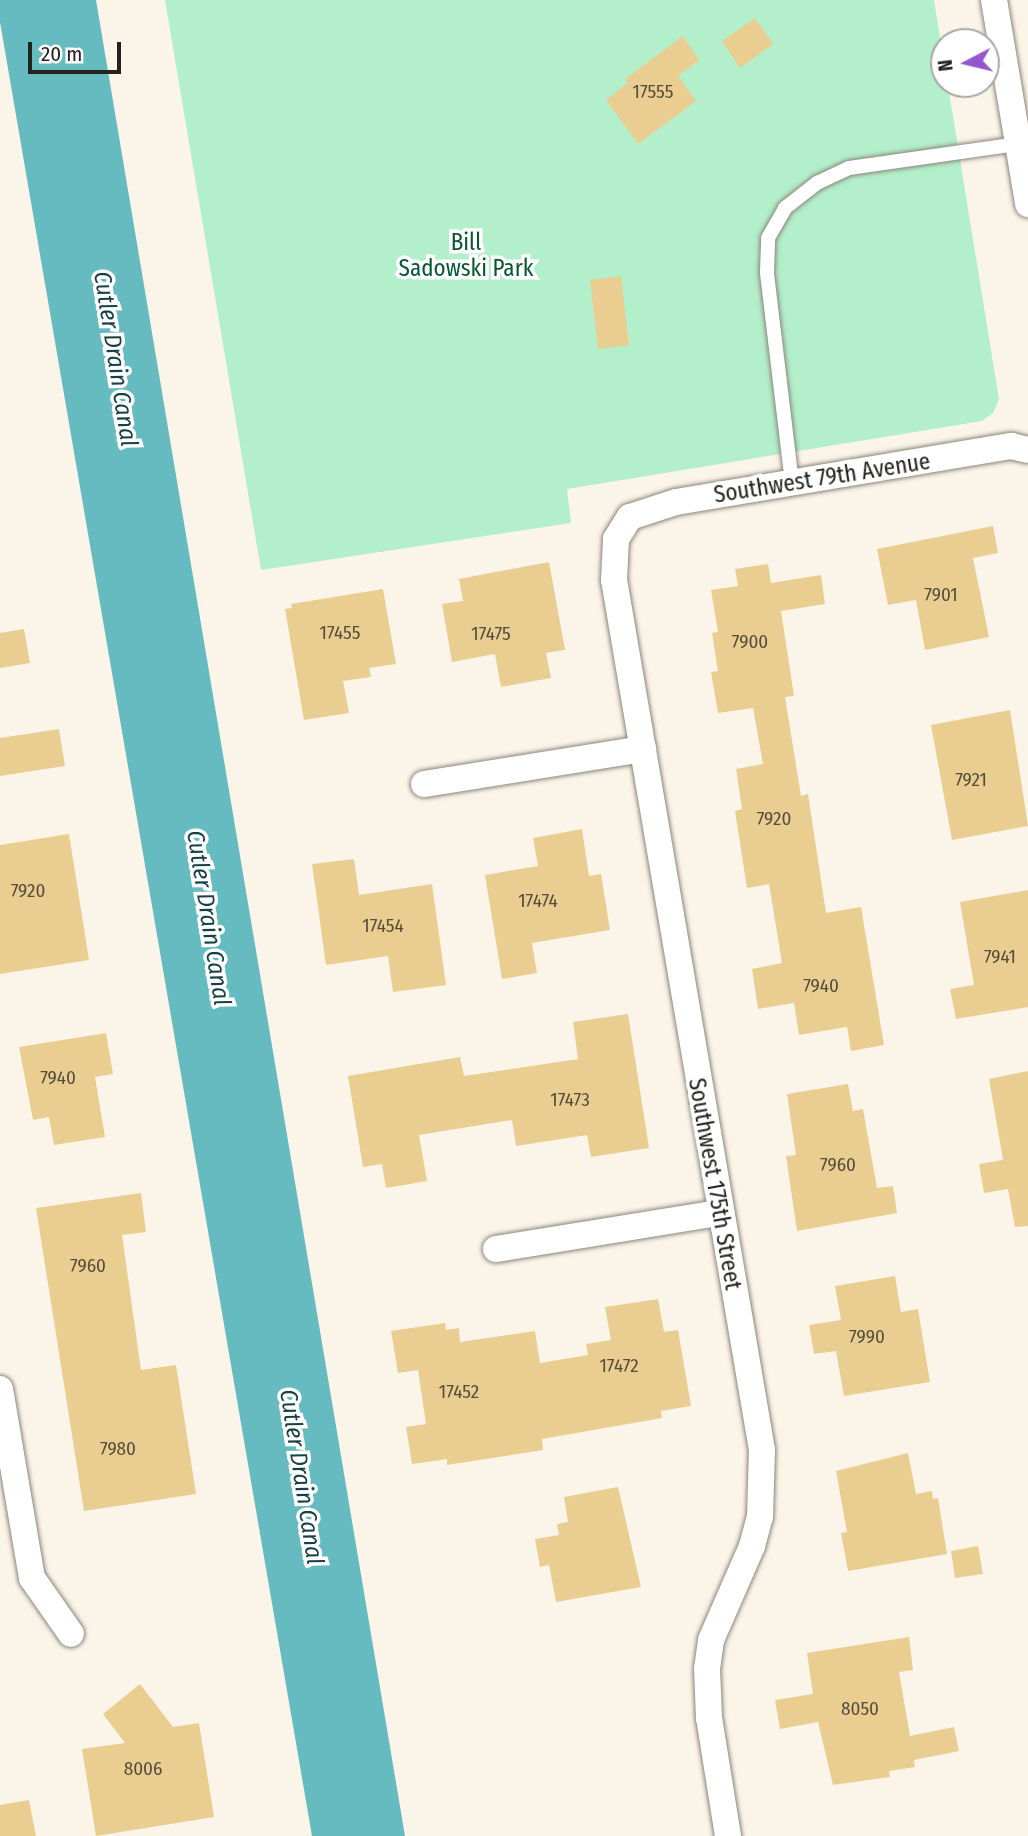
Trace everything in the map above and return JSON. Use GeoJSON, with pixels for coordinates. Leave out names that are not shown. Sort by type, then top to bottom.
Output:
{"type":"FeatureCollection","features":[{"type":"Feature","properties":{"kind":"street"},"geometry":{"type":"LineString","coordinates":[[994,0],[1028,204]]}},
{"type":"Feature","properties":{"kind":"street","name":"Southwest 79th Avenue"},"geometry":{"type":"LineString","coordinates":[[621,525],[658,506],[1011,446],[1028,450]]}},
{"type":"Feature","properties":{"kind":"street","name":"Southwest 175th Street"},"geometry":{"type":"LineString","coordinates":[[621,525],[616,539],[614,580],[719,1213],[762,1450],[764,1485],[752,1546],[722,1608],[707,1669],[709,1718],[728,1836]]}},
{"type":"Feature","properties":{"kind":"street"},"geometry":{"type":"LineString","coordinates":[[424,784],[643,750]]}},
{"type":"Feature","properties":{"kind":"street"},"geometry":{"type":"LineString","coordinates":[[496,1249],[719,1213]]}},
{"type":"Feature","properties":{"kind":"street"},"geometry":{"type":"LineString","coordinates":[[0,1389],[32,1578],[71,1634]]}},
{"type":"Feature","properties":{"kind":"lane"},"geometry":{"type":"LineString","coordinates":[[792,483],[767,272],[768,238],[785,208],[817,183],[849,167],[1018,144]]}},
{"type":"Feature","properties":{"kind":"green space","name":"Bill Sadowski Park"},"geometry":{"type":"Polygon","coordinates":[[[165,0],[934,0],[939,28],[930,28],[930,98],[950,98],[999,399],[993,413],[982,421],[567,489],[571,523],[261,570],[165,0]]]}},
{"type":"Feature","properties":{"kind":"water","name":"Cutler Drain Canal"},"geometry":{"type":"Polygon","coordinates":[[[0,0],[96,0],[405,1836],[312,1836],[0,22],[0,0]]]}},
{"type":"Feature","properties":{"kind":"building"},"geometry":{"type":"Polygon","coordinates":[[[755,18],[773,44],[740,68],[722,41],[755,18]]]}},
{"type":"Feature","properties":{"kind":"building"},"geometry":{"type":"Polygon","coordinates":[[[683,36],[699,60],[678,76],[696,101],[638,144],[606,100],[628,83],[625,79],[683,36]]]}},
{"type":"Feature","properties":{"kind":"building"},"geometry":{"type":"Polygon","coordinates":[[[621,276],[629,345],[598,349],[590,280],[621,276]]]}},
{"type":"Feature","properties":{"kind":"building"},"geometry":{"type":"Polygon","coordinates":[[[993,526],[998,553],[973,558],[989,637],[925,650],[916,600],[888,605],[877,549],[993,526]]]}},
{"type":"Feature","properties":{"kind":"building"},"geometry":{"type":"Polygon","coordinates":[[[549,562],[565,650],[546,653],[551,678],[501,687],[495,654],[452,662],[442,604],[463,601],[459,579],[549,562]]]}},
{"type":"Feature","properties":{"kind":"building"},"geometry":{"type":"Polygon","coordinates":[[[768,564],[771,583],[821,575],[825,604],[781,611],[794,696],[785,697],[801,796],[808,794],[826,913],[861,907],[884,1045],[851,1051],[847,1027],[799,1035],[794,1003],[758,1009],[752,969],[782,963],[769,884],[747,888],[735,811],[742,809],[736,769],[763,764],[753,708],[718,713],[711,672],[718,671],[712,633],[718,632],[711,590],[738,586],[735,569],[768,564]]]}},
{"type":"Feature","properties":{"kind":"building"},"geometry":{"type":"Polygon","coordinates":[[[383,589],[396,664],[369,668],[371,677],[343,681],[349,713],[304,720],[285,609],[292,608],[291,604],[383,589]]]}},
{"type":"Feature","properties":{"kind":"building"},"geometry":{"type":"Polygon","coordinates":[[[24,629],[30,663],[0,668],[0,633],[24,629]]]}},
{"type":"Feature","properties":{"kind":"building"},"geometry":{"type":"Polygon","coordinates":[[[1010,710],[1028,826],[952,840],[931,725],[1010,710]]]}},
{"type":"Feature","properties":{"kind":"building"},"geometry":{"type":"Polygon","coordinates":[[[59,729],[65,766],[0,776],[0,738],[59,729]]]}},
{"type":"Feature","properties":{"kind":"building"},"geometry":{"type":"Polygon","coordinates":[[[582,829],[589,876],[601,874],[610,930],[532,943],[537,973],[502,979],[485,875],[538,866],[533,838],[582,829]]]}},
{"type":"Feature","properties":{"kind":"building"},"geometry":{"type":"Polygon","coordinates":[[[69,834],[89,960],[0,974],[0,845],[69,834]]]}},
{"type":"Feature","properties":{"kind":"building"},"geometry":{"type":"Polygon","coordinates":[[[354,859],[359,895],[432,884],[446,985],[393,992],[388,956],[326,965],[312,864],[354,859]]]}},
{"type":"Feature","properties":{"kind":"building"},"geometry":{"type":"Polygon","coordinates":[[[1028,890],[1028,1007],[956,1019],[950,989],[974,985],[960,902],[1028,890]]]}},
{"type":"Feature","properties":{"kind":"building"},"geometry":{"type":"Polygon","coordinates":[[[628,1014],[649,1148],[591,1157],[587,1135],[516,1146],[512,1120],[419,1135],[427,1181],[386,1188],[382,1164],[363,1167],[348,1076],[460,1057],[464,1076],[578,1059],[573,1022],[628,1014]]]}},
{"type":"Feature","properties":{"kind":"building"},"geometry":{"type":"Polygon","coordinates":[[[106,1033],[113,1074],[95,1077],[105,1137],[54,1145],[49,1117],[33,1120],[19,1047],[106,1033]]]}},
{"type":"Feature","properties":{"kind":"building"},"geometry":{"type":"Polygon","coordinates":[[[1028,1071],[1028,1226],[1015,1227],[1008,1189],[984,1193],[979,1164],[1003,1160],[989,1079],[1028,1071]]]}},
{"type":"Feature","properties":{"kind":"building"},"geometry":{"type":"Polygon","coordinates":[[[848,1084],[853,1111],[863,1109],[877,1188],[893,1186],[897,1213],[797,1231],[786,1156],[796,1155],[787,1094],[848,1084]]]}},
{"type":"Feature","properties":{"kind":"building"},"geometry":{"type":"Polygon","coordinates":[[[141,1193],[146,1232],[122,1235],[141,1370],[176,1365],[196,1494],[84,1511],[36,1208],[141,1193]]]}},
{"type":"Feature","properties":{"kind":"building"},"geometry":{"type":"Polygon","coordinates":[[[895,1276],[901,1312],[918,1309],[930,1382],[844,1396],[836,1351],[814,1354],[809,1325],[841,1320],[835,1286],[895,1276]]]}},
{"type":"Feature","properties":{"kind":"building"},"geometry":{"type":"Polygon","coordinates":[[[658,1299],[664,1332],[678,1330],[691,1406],[661,1411],[662,1418],[542,1439],[543,1450],[447,1465],[447,1459],[412,1464],[406,1427],[426,1424],[418,1370],[398,1373],[391,1331],[445,1323],[446,1330],[459,1328],[460,1342],[535,1331],[540,1363],[588,1355],[586,1344],[611,1340],[605,1307],[658,1299]]]}},
{"type":"Feature","properties":{"kind":"building"},"geometry":{"type":"Polygon","coordinates":[[[908,1453],[916,1494],[932,1491],[933,1499],[938,1498],[947,1554],[848,1571],[841,1533],[847,1532],[836,1471],[908,1453]]]}},
{"type":"Feature","properties":{"kind":"building"},"geometry":{"type":"Polygon","coordinates":[[[618,1487],[641,1587],[556,1602],[549,1565],[540,1567],[535,1539],[559,1535],[557,1524],[568,1522],[564,1497],[618,1487]]]}},
{"type":"Feature","properties":{"kind":"building"},"geometry":{"type":"Polygon","coordinates":[[[978,1546],[983,1574],[955,1578],[951,1551],[978,1546]]]}},
{"type":"Feature","properties":{"kind":"building"},"geometry":{"type":"Polygon","coordinates":[[[909,1637],[913,1670],[899,1672],[910,1736],[954,1727],[959,1751],[914,1760],[915,1767],[889,1771],[890,1777],[833,1785],[818,1722],[780,1729],[775,1700],[813,1694],[807,1653],[909,1637]]]}},
{"type":"Feature","properties":{"kind":"building"},"geometry":{"type":"Polygon","coordinates":[[[140,1684],[173,1727],[199,1723],[214,1817],[96,1836],[82,1749],[125,1743],[103,1714],[140,1684]]]}},
{"type":"Feature","properties":{"kind":"building"},"geometry":{"type":"Polygon","coordinates":[[[29,1800],[36,1836],[0,1836],[0,1805],[29,1800]]]}}]}
